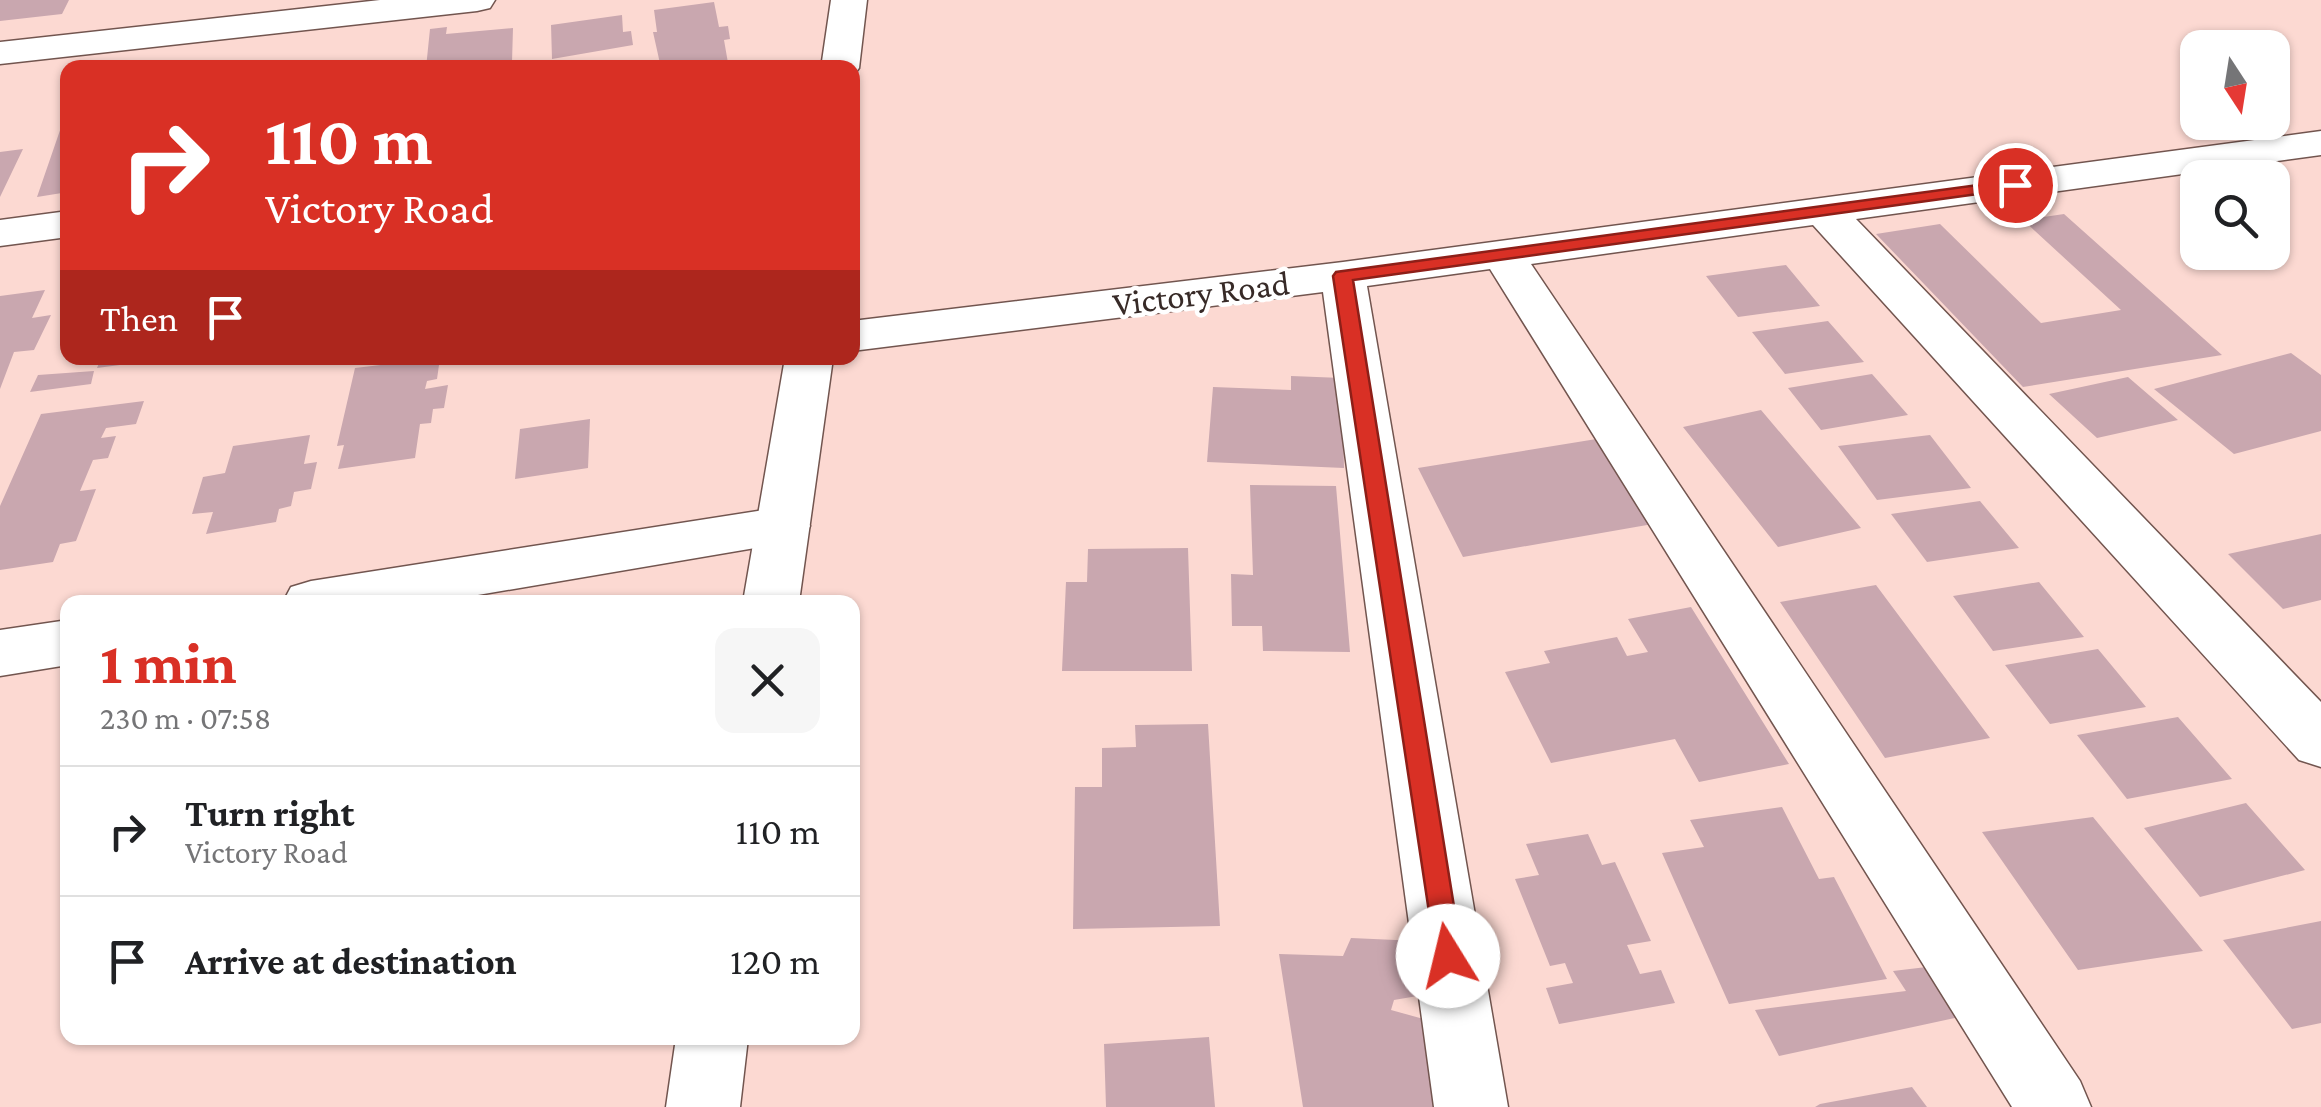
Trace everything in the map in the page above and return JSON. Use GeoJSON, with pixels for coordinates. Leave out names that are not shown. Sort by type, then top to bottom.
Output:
{"type":"FeatureCollection","features":[{"type":"Feature","properties":{"kind":"street"},"geometry":{"type":"LineString","coordinates":[[88,42],[108,0]]}},
{"type":"Feature","properties":{"kind":"street"},"geometry":{"type":"LineString","coordinates":[[0,53],[477,0]]}},
{"type":"Feature","properties":{"kind":"street"},"geometry":{"type":"LineString","coordinates":[[841,60],[849,0]]}},
{"type":"Feature","properties":{"kind":"street","name":"Victory Road"},"geometry":{"type":"LineString","coordinates":[[860,335],[1343,276],[2321,142]]}},
{"type":"Feature","properties":{"kind":"street"},"geometry":{"type":"LineString","coordinates":[[1824,211],[2321,742]]}},
{"type":"Feature","properties":{"kind":"street"},"geometry":{"type":"LineString","coordinates":[[0,233],[60,225]]}},
{"type":"Feature","properties":{"kind":"street"},"geometry":{"type":"LineString","coordinates":[[1502,253],[2054,1107]]}},
{"type":"Feature","properties":{"kind":"street"},"geometry":{"type":"LineString","coordinates":[[1343,276],[1471,1107]]}},
{"type":"Feature","properties":{"kind":"street"},"geometry":{"type":"LineString","coordinates":[[772,595],[808,365]]}},
{"type":"Feature","properties":{"kind":"street"},"geometry":{"type":"LineString","coordinates":[[355,595],[782,526]]}},
{"type":"Feature","properties":{"kind":"street"},"geometry":{"type":"LineString","coordinates":[[0,653],[60,643]]}},
{"type":"Feature","properties":{"kind":"street"},"geometry":{"type":"LineString","coordinates":[[703,1107],[711,1045]]}},
{"type":"Feature","properties":{"kind":"building"},"geometry":{"type":"Polygon","coordinates":[[[0,0],[69,0],[62,14],[0,21],[0,0]]]}},
{"type":"Feature","properties":{"kind":"building"},"geometry":{"type":"Polygon","coordinates":[[[714,2],[719,27],[728,26],[730,39],[724,40],[727,60],[659,60],[653,32],[657,32],[654,10],[714,2]]]}},
{"type":"Feature","properties":{"kind":"building"},"geometry":{"type":"Polygon","coordinates":[[[622,15],[623,32],[631,31],[633,45],[552,59],[551,25],[622,15]]]}},
{"type":"Feature","properties":{"kind":"building"},"geometry":{"type":"Polygon","coordinates":[[[447,27],[446,34],[513,28],[512,60],[427,60],[430,29],[447,27]]]}},
{"type":"Feature","properties":{"kind":"building"},"geometry":{"type":"Polygon","coordinates":[[[60,130],[60,193],[37,197],[60,130]]]}},
{"type":"Feature","properties":{"kind":"building"},"geometry":{"type":"Polygon","coordinates":[[[23,149],[0,197],[0,152],[23,149]]]}},
{"type":"Feature","properties":{"kind":"building"},"geometry":{"type":"Polygon","coordinates":[[[2064,214],[2222,355],[2023,387],[1876,234],[1940,224],[2041,323],[2121,310],[2023,220],[2064,214]]]}},
{"type":"Feature","properties":{"kind":"building"},"geometry":{"type":"Polygon","coordinates":[[[1786,265],[1820,306],[1738,317],[1706,276],[1786,265]]]}},
{"type":"Feature","properties":{"kind":"building"},"geometry":{"type":"Polygon","coordinates":[[[45,290],[32,318],[51,315],[34,350],[14,352],[0,389],[0,296],[45,290]]]}},
{"type":"Feature","properties":{"kind":"building"},"geometry":{"type":"Polygon","coordinates":[[[1828,321],[1864,362],[1785,374],[1752,332],[1828,321]]]}},
{"type":"Feature","properties":{"kind":"building"},"geometry":{"type":"Polygon","coordinates":[[[2291,353],[2321,375],[2321,431],[2234,454],[2154,389],[2291,353]]]}},
{"type":"Feature","properties":{"kind":"building"},"geometry":{"type":"Polygon","coordinates":[[[439,365],[437,379],[427,381],[425,389],[448,385],[444,408],[433,409],[431,423],[420,424],[415,458],[338,469],[344,445],[337,446],[355,368],[439,365]]]}},
{"type":"Feature","properties":{"kind":"building"},"geometry":{"type":"Polygon","coordinates":[[[94,371],[91,384],[30,392],[38,375],[94,371]]]}},
{"type":"Feature","properties":{"kind":"building"},"geometry":{"type":"Polygon","coordinates":[[[1872,374],[1908,415],[1821,430],[1788,388],[1872,374]]]}},
{"type":"Feature","properties":{"kind":"building"},"geometry":{"type":"Polygon","coordinates":[[[1291,376],[1342,378],[1344,468],[1207,462],[1213,387],[1291,390],[1291,376]]]}},
{"type":"Feature","properties":{"kind":"building"},"geometry":{"type":"Polygon","coordinates":[[[2128,377],[2178,420],[2097,438],[2049,394],[2128,377]]]}},
{"type":"Feature","properties":{"kind":"building"},"geometry":{"type":"Polygon","coordinates":[[[144,401],[136,424],[106,428],[101,438],[116,436],[108,458],[93,460],[80,491],[96,489],[76,541],[60,544],[53,562],[0,570],[0,506],[41,414],[144,401]]]}},
{"type":"Feature","properties":{"kind":"building"},"geometry":{"type":"Polygon","coordinates":[[[1761,410],[1861,528],[1778,547],[1683,427],[1761,410]]]}},
{"type":"Feature","properties":{"kind":"building"},"geometry":{"type":"Polygon","coordinates":[[[590,419],[588,468],[515,479],[520,429],[590,419]]]}},
{"type":"Feature","properties":{"kind":"building"},"geometry":{"type":"Polygon","coordinates":[[[310,435],[304,464],[317,462],[311,489],[294,492],[291,506],[279,509],[276,522],[206,534],[213,512],[192,514],[203,477],[225,473],[233,446],[310,435]]]}},
{"type":"Feature","properties":{"kind":"building"},"geometry":{"type":"Polygon","coordinates":[[[1930,435],[1971,488],[1877,500],[1838,446],[1930,435]]]}},
{"type":"Feature","properties":{"kind":"building"},"geometry":{"type":"Polygon","coordinates":[[[1615,436],[1670,521],[1463,557],[1418,468],[1615,436]]]}},
{"type":"Feature","properties":{"kind":"building"},"geometry":{"type":"Polygon","coordinates":[[[1250,485],[1336,486],[1350,652],[1263,651],[1262,626],[1232,626],[1231,574],[1253,575],[1250,485]]]}},
{"type":"Feature","properties":{"kind":"building"},"geometry":{"type":"Polygon","coordinates":[[[1980,501],[2019,548],[1927,562],[1891,514],[1980,501]]]}},
{"type":"Feature","properties":{"kind":"building"},"geometry":{"type":"Polygon","coordinates":[[[2321,534],[2321,600],[2283,609],[2228,554],[2321,534]]]}},
{"type":"Feature","properties":{"kind":"building"},"geometry":{"type":"Polygon","coordinates":[[[1188,548],[1192,671],[1062,671],[1066,582],[1087,582],[1088,549],[1188,548]]]}},
{"type":"Feature","properties":{"kind":"building"},"geometry":{"type":"Polygon","coordinates":[[[2039,582],[2084,637],[1993,651],[1953,596],[2039,582]]]}},
{"type":"Feature","properties":{"kind":"building"},"geometry":{"type":"Polygon","coordinates":[[[1876,585],[1990,738],[1885,758],[1780,602],[1876,585]]]}},
{"type":"Feature","properties":{"kind":"building"},"geometry":{"type":"Polygon","coordinates":[[[1691,607],[1789,764],[1699,782],[1675,739],[1551,763],[1505,672],[1550,663],[1544,651],[1617,637],[1627,656],[1648,652],[1628,619],[1691,607]]]}},
{"type":"Feature","properties":{"kind":"building"},"geometry":{"type":"Polygon","coordinates":[[[2098,649],[2146,707],[2050,724],[2005,665],[2098,649]]]}},
{"type":"Feature","properties":{"kind":"building"},"geometry":{"type":"Polygon","coordinates":[[[2178,717],[2232,779],[2127,799],[2077,735],[2178,717]]]}},
{"type":"Feature","properties":{"kind":"building"},"geometry":{"type":"Polygon","coordinates":[[[1208,724],[1220,926],[1073,929],[1075,787],[1102,787],[1102,748],[1136,747],[1135,725],[1208,724]]]}},
{"type":"Feature","properties":{"kind":"building"},"geometry":{"type":"Polygon","coordinates":[[[2246,803],[2305,870],[2200,897],[2144,828],[2246,803]]]}},
{"type":"Feature","properties":{"kind":"building"},"geometry":{"type":"Polygon","coordinates":[[[1782,807],[1819,879],[1834,877],[1887,979],[1729,1004],[1662,853],[1704,847],[1690,820],[1782,807]]]}},
{"type":"Feature","properties":{"kind":"building"},"geometry":{"type":"Polygon","coordinates":[[[2093,817],[2203,951],[2078,970],[1982,832],[2093,817]]]}},
{"type":"Feature","properties":{"kind":"building"},"geometry":{"type":"Polygon","coordinates":[[[1588,834],[1602,865],[1615,862],[1651,941],[1627,945],[1640,974],[1661,970],[1675,1003],[1559,1024],[1546,988],[1573,983],[1565,963],[1550,966],[1515,879],[1539,875],[1526,844],[1588,834]]]}},
{"type":"Feature","properties":{"kind":"building"},"geometry":{"type":"Polygon","coordinates":[[[2321,921],[2321,1023],[2292,1029],[2223,940],[2321,921]]]}},
{"type":"Feature","properties":{"kind":"building"},"geometry":{"type":"Polygon","coordinates":[[[1351,938],[1418,941],[1429,994],[1394,1000],[1391,1010],[1438,1023],[1452,1107],[1303,1107],[1279,954],[1343,956],[1351,938]]]}},
{"type":"Feature","properties":{"kind":"building"},"geometry":{"type":"Polygon","coordinates":[[[1935,966],[1964,1016],[1779,1056],[1755,1010],[1906,991],[1893,971],[1935,966]]]}},
{"type":"Feature","properties":{"kind":"building"},"geometry":{"type":"Polygon","coordinates":[[[1209,1037],[1215,1107],[1106,1107],[1104,1044],[1209,1037]]]}},
{"type":"Feature","properties":{"kind":"building"},"geometry":{"type":"Polygon","coordinates":[[[1912,1087],[1927,1107],[1815,1107],[1820,1104],[1912,1087]]]}},
{"type":"Feature","properties":{"kind":"route"},"geometry":{"type":"LineString","coordinates":[[1448,956],[1343,276],[2015,185]]}}]}
